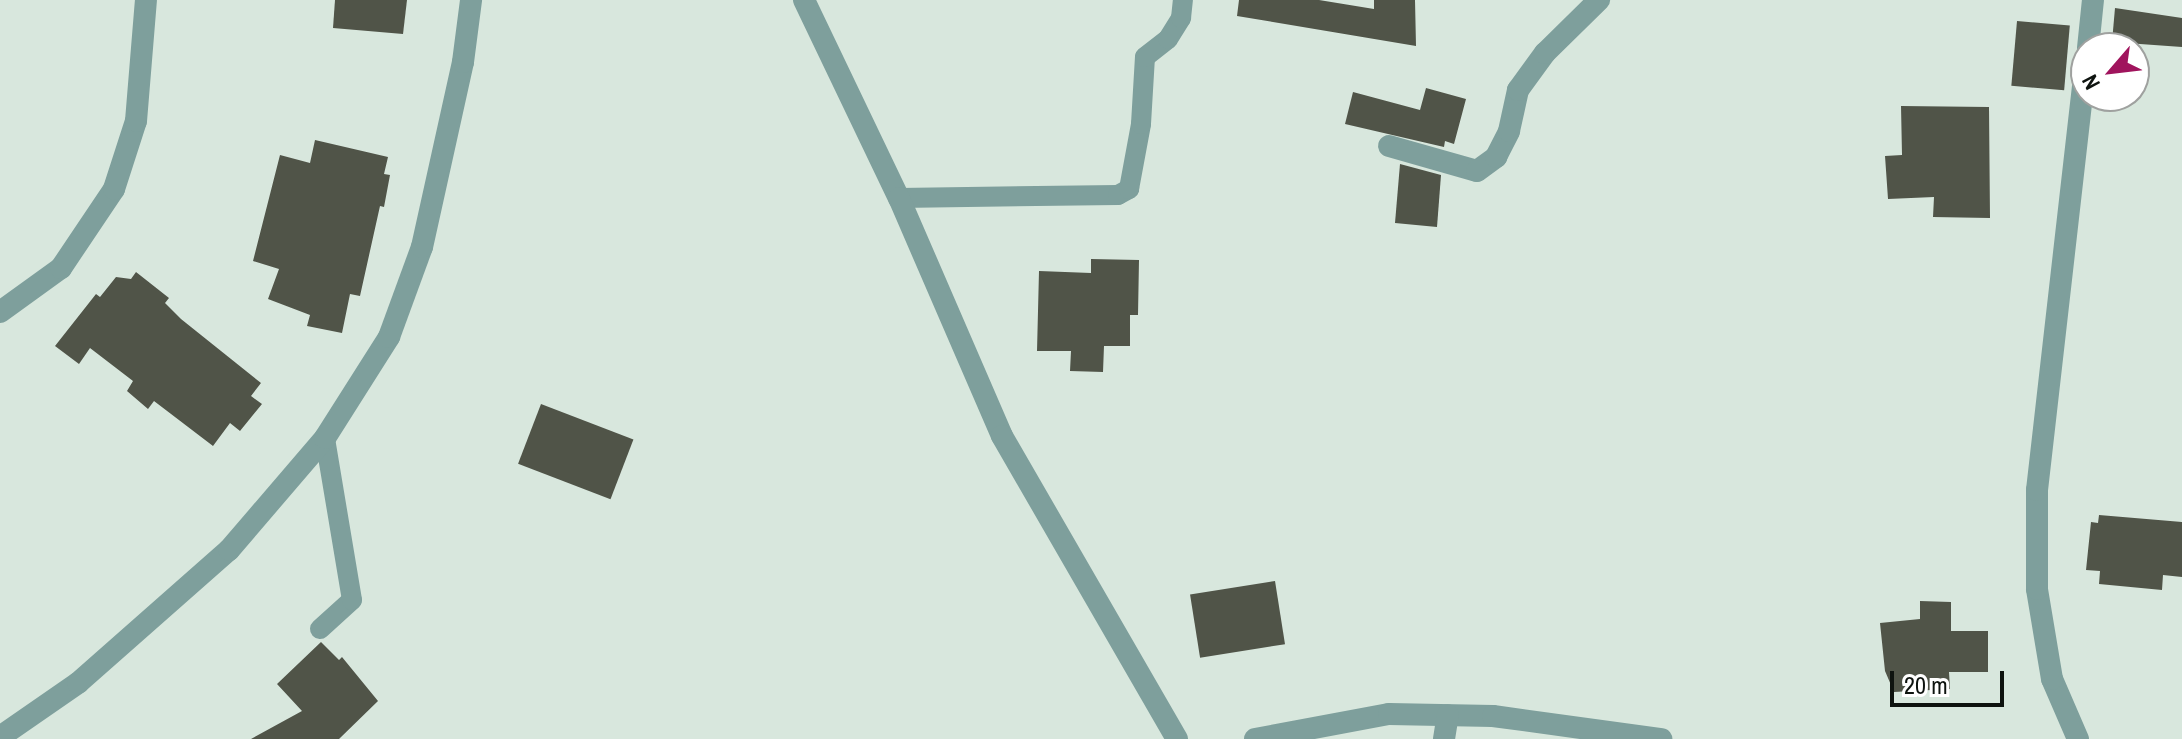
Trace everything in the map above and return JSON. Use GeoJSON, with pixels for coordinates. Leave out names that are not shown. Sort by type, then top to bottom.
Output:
{"type":"FeatureCollection","features":[{"type":"Feature","properties":{"kind":"street"},"geometry":{"type":"LineString","coordinates":[[0,312],[61,268],[114,189],[136,121],[146,0]]}},
{"type":"Feature","properties":{"kind":"street"},"geometry":{"type":"LineString","coordinates":[[8,735],[78,683],[229,550],[325,438],[389,337],[422,247],[463,62],[471,0]]}},
{"type":"Feature","properties":{"kind":"street"},"geometry":{"type":"LineString","coordinates":[[804,0],[899,198],[1002,436],[1177,739]]}},
{"type":"Feature","properties":{"kind":"street"},"geometry":{"type":"LineString","coordinates":[[1389,146],[1477,171],[1496,157],[1509,131],[1518,90],[1545,53],[1599,0]]}},
{"type":"Feature","properties":{"kind":"street"},"geometry":{"type":"LineString","coordinates":[[2090,32],[2093,0]]}},
{"type":"Feature","properties":{"kind":"street"},"geometry":{"type":"LineString","coordinates":[[2078,739],[2052,679],[2037,589],[2037,490],[2080,112]]}},
{"type":"Feature","properties":{"kind":"street"},"geometry":{"type":"LineString","coordinates":[[1255,739],[1389,714],[1448,715],[1661,739]]}},
{"type":"Feature","properties":{"kind":"street"},"geometry":{"type":"LineString","coordinates":[[1444,739],[1448,715]]}},
{"type":"Feature","properties":{"kind":"lane"},"geometry":{"type":"LineString","coordinates":[[899,198],[1118,195],[1129,189],[1141,124],[1145,57],[1168,39],[1181,18],[1183,0]]}},
{"type":"Feature","properties":{"kind":"lane"},"geometry":{"type":"LineString","coordinates":[[320,629],[352,600],[325,438]]}},
{"type":"Feature","properties":{"kind":"building"},"geometry":{"type":"Polygon","coordinates":[[[335,0],[407,0],[403,34],[333,28],[335,0]]]}},
{"type":"Feature","properties":{"kind":"building"},"geometry":{"type":"Polygon","coordinates":[[[1239,0],[1319,0],[1374,9],[1374,0],[1415,0],[1416,46],[1237,16],[1239,0]]]}},
{"type":"Feature","properties":{"kind":"building"},"geometry":{"type":"Polygon","coordinates":[[[2115,8],[2182,18],[2182,47],[2150,45],[2150,32],[2113,32],[2115,8]]]}},
{"type":"Feature","properties":{"kind":"building"},"geometry":{"type":"Polygon","coordinates":[[[2017,21],[2070,26],[2064,90],[2011,86],[2017,21]]]}},
{"type":"Feature","properties":{"kind":"building"},"geometry":{"type":"Polygon","coordinates":[[[1426,88],[1466,99],[1454,144],[1445,141],[1444,147],[1345,124],[1353,92],[1420,110],[1426,88]]]}},
{"type":"Feature","properties":{"kind":"building"},"geometry":{"type":"Polygon","coordinates":[[[1901,106],[1989,107],[1990,218],[1933,217],[1934,197],[1888,199],[1885,156],[1902,155],[1901,106]]]}},
{"type":"Feature","properties":{"kind":"building"},"geometry":{"type":"Polygon","coordinates":[[[315,140],[388,157],[384,174],[390,175],[384,207],[380,206],[360,296],[350,294],[342,333],[307,326],[310,315],[268,299],[279,269],[253,261],[280,155],[310,163],[315,140]]]}},
{"type":"Feature","properties":{"kind":"building"},"geometry":{"type":"Polygon","coordinates":[[[1400,164],[1441,175],[1437,227],[1395,223],[1400,164]]]}},
{"type":"Feature","properties":{"kind":"building"},"geometry":{"type":"Polygon","coordinates":[[[1091,259],[1139,260],[1138,315],[1130,315],[1130,346],[1104,346],[1103,372],[1070,371],[1071,351],[1037,351],[1039,271],[1091,273],[1091,259]]]}},
{"type":"Feature","properties":{"kind":"building"},"geometry":{"type":"Polygon","coordinates":[[[136,272],[169,298],[165,303],[181,319],[261,383],[251,396],[262,404],[240,431],[230,423],[213,446],[154,401],[148,409],[127,391],[133,381],[90,348],[79,364],[55,346],[96,294],[100,297],[116,277],[131,279],[136,272]]]}},
{"type":"Feature","properties":{"kind":"building"},"geometry":{"type":"Polygon","coordinates":[[[541,404],[633,439],[610,499],[518,464],[541,404]]]}},
{"type":"Feature","properties":{"kind":"building"},"geometry":{"type":"Polygon","coordinates":[[[2099,515],[2182,522],[2182,577],[2163,575],[2162,590],[2099,584],[2100,571],[2086,570],[2091,522],[2098,523],[2099,515]]]}},
{"type":"Feature","properties":{"kind":"building"},"geometry":{"type":"Polygon","coordinates":[[[1275,581],[1285,644],[1200,658],[1190,594],[1275,581]]]}},
{"type":"Feature","properties":{"kind":"building"},"geometry":{"type":"Polygon","coordinates":[[[1920,601],[1951,602],[1951,631],[1988,631],[1988,672],[1949,672],[1950,689],[1894,692],[1885,671],[1880,623],[1920,619],[1920,601]]]}},
{"type":"Feature","properties":{"kind":"building"},"geometry":{"type":"Polygon","coordinates":[[[321,642],[339,660],[342,657],[378,701],[339,739],[251,739],[302,711],[277,684],[321,642]]]}}]}
